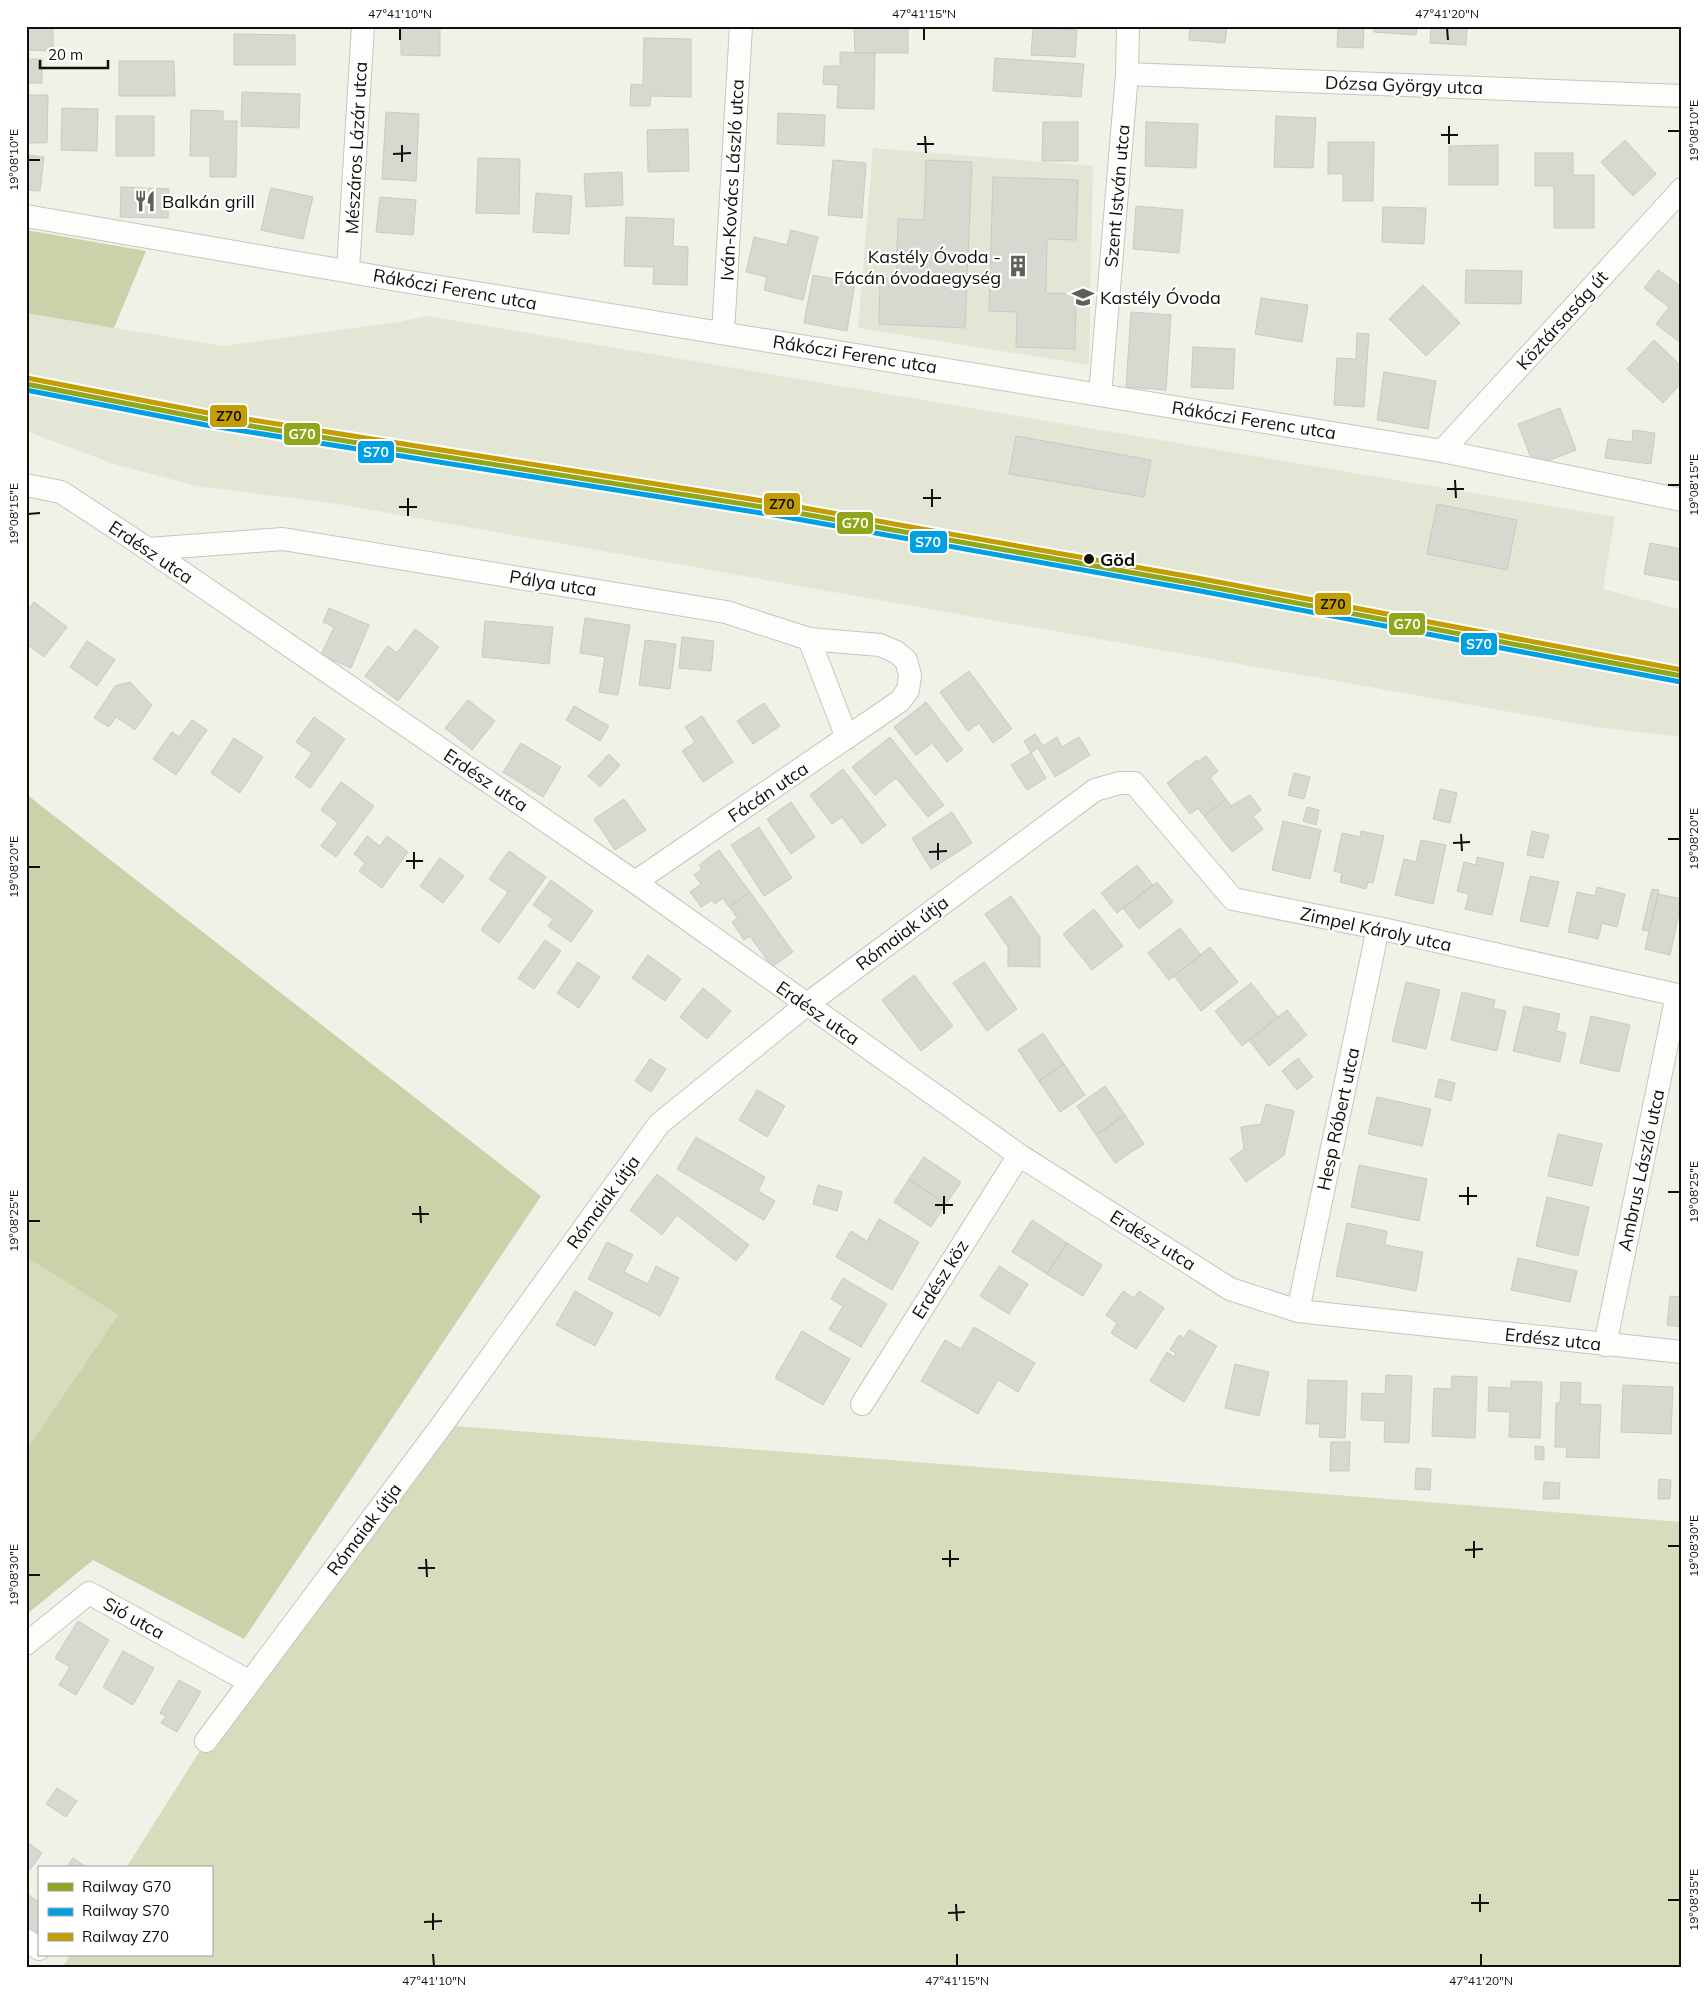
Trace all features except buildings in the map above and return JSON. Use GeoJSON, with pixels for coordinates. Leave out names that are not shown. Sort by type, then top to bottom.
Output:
{"type":"FeatureCollection","features":[{"type":"Feature","properties":{"kind":"street","name":"Mészáros Lázár utca"},"geometry":{"type":"LineString","coordinates":[[348,270],[363,26]]}},
{"type":"Feature","properties":{"kind":"street","name":"Iván-Kovács László utca"},"geometry":{"type":"LineString","coordinates":[[723,333],[740,26]]}},
{"type":"Feature","properties":{"kind":"street","name":"Szent István utca"},"geometry":{"type":"LineString","coordinates":[[1100,395],[1126,74],[1128,26]]}},
{"type":"Feature","properties":{"kind":"street","name":"Dózsa György utca"},"geometry":{"type":"LineString","coordinates":[[1126,74],[1682,96]]}},
{"type":"Feature","properties":{"kind":"street","name":"Köztársaság út"},"geometry":{"type":"LineString","coordinates":[[1442,451],[1682,189]]}},
{"type":"Feature","properties":{"kind":"street","name":"Rákóczi Ferenc utca"},"geometry":{"type":"LineString","coordinates":[[26,216],[403,281],[1442,451],[1682,500]]}},
{"type":"Feature","properties":{"kind":"street","name":"Erdész utca"},"geometry":{"type":"LineString","coordinates":[[26,485],[61,492],[148,549],[635,882],[1019,1155],[1230,1289],[1298,1311],[1682,1352]]}},
{"type":"Feature","properties":{"kind":"street","name":"Pálya utca"},"geometry":{"type":"LineString","coordinates":[[148,549],[283,539],[726,612],[809,639],[880,645],[896,652],[906,660],[910,674],[908,690],[900,701]]}},
{"type":"Feature","properties":{"kind":"street"},"geometry":{"type":"LineString","coordinates":[[809,639],[847,738]]}},
{"type":"Feature","properties":{"kind":"street","name":"Fácán utca"},"geometry":{"type":"LineString","coordinates":[[635,882],[900,701]]}},
{"type":"Feature","properties":{"kind":"street","name":"Zimpel Károly utca"},"geometry":{"type":"LineString","coordinates":[[1119,784],[1134,783],[1233,899],[1378,928],[1679,996]]}},
{"type":"Feature","properties":{"kind":"street","name":"Rómaiak útja"},"geometry":{"type":"LineString","coordinates":[[206,1741],[442,1425],[659,1124],[806,1005],[1094,790],[1119,784]]}},
{"type":"Feature","properties":{"kind":"street","name":"Hesp Róbert utca"},"geometry":{"type":"LineString","coordinates":[[1298,1311],[1378,928]]}},
{"type":"Feature","properties":{"kind":"street","name":"Ambrus László utca"},"geometry":{"type":"LineString","coordinates":[[1605,1345],[1679,996]]}},
{"type":"Feature","properties":{"kind":"street","name":"Erdész köz"},"geometry":{"type":"LineString","coordinates":[[862,1404],[1019,1155]]}},
{"type":"Feature","properties":{"kind":"street","name":"Sió utca"},"geometry":{"type":"LineString","coordinates":[[26,1644],[89,1593],[250,1682]]}},
{"type":"Feature","properties":{"kind":"street"},"geometry":{"type":"LineString","coordinates":[[26,1940],[38,1948]]}},
{"type":"Feature","properties":{"kind":"shaded area"},"geometry":{"type":"Polygon","coordinates":[[[873,148],[1093,166],[1089,365],[858,328],[873,148]]]}},
{"type":"Feature","properties":{"kind":"shaded area"},"geometry":{"type":"Polygon","coordinates":[[[26,313],[223,346],[399,322],[427,316],[1615,517],[1603,589],[1682,610],[1682,737],[1595,727],[338,504],[196,486],[114,464],[26,431],[26,313]]]}},
{"type":"Feature","properties":{"kind":"green space"},"geometry":{"type":"Polygon","coordinates":[[[26,230],[146,251],[114,328],[26,313],[26,230]]]}},
{"type":"Feature","properties":{"kind":"green space"},"geometry":{"type":"Polygon","coordinates":[[[26,794],[541,1196],[244,1639],[93,1560],[26,1615],[26,1450],[118,1315],[26,1257],[26,794]]]}},
{"type":"Feature","properties":{"kind":"green space"},"geometry":{"type":"Polygon","coordinates":[[[26,1257],[118,1315],[26,1450],[26,1257]]]}},
{"type":"Feature","properties":{"kind":"green space"},"geometry":{"type":"Polygon","coordinates":[[[442,1425],[1682,1522],[1682,1968],[62,1968],[69,1956],[212,1956],[212,1866],[127,1866],[206,1741],[442,1425]]]}},
{"type":"Feature","properties":{"kind":"rail line","name":"Z70"},"geometry":{"type":"LineString","coordinates":[[27,378],[208,413],[782,504],[1197,578],[1682,670]]}},
{"type":"Feature","properties":{"kind":"rail line","name":"G70"},"geometry":{"type":"LineString","coordinates":[[26,384],[207,419],[781,510],[1196,584],[1682,676]]}},
{"type":"Feature","properties":{"kind":"rail line","name":"S70"},"geometry":{"type":"LineString","coordinates":[[26,390],[206,425],[780,516],[1195,590],[1681,682]]}},
{"type":"Feature","properties":{"kind":"place","name":"Balkán grill"},"geometry":{"type":"Point","coordinates":[145,201]}},
{"type":"Feature","properties":{"kind":"place","name":"Kastély Óvoda - Fácán óvodaegység"},"geometry":{"type":"Point","coordinates":[1018,266]}},
{"type":"Feature","properties":{"kind":"place","name":"Kastély Óvoda"},"geometry":{"type":"Point","coordinates":[1083,297]}},
{"type":"Feature","properties":{"kind":"place","name":"Göd"},"geometry":{"type":"Point","coordinates":[1089,559]}}]}
